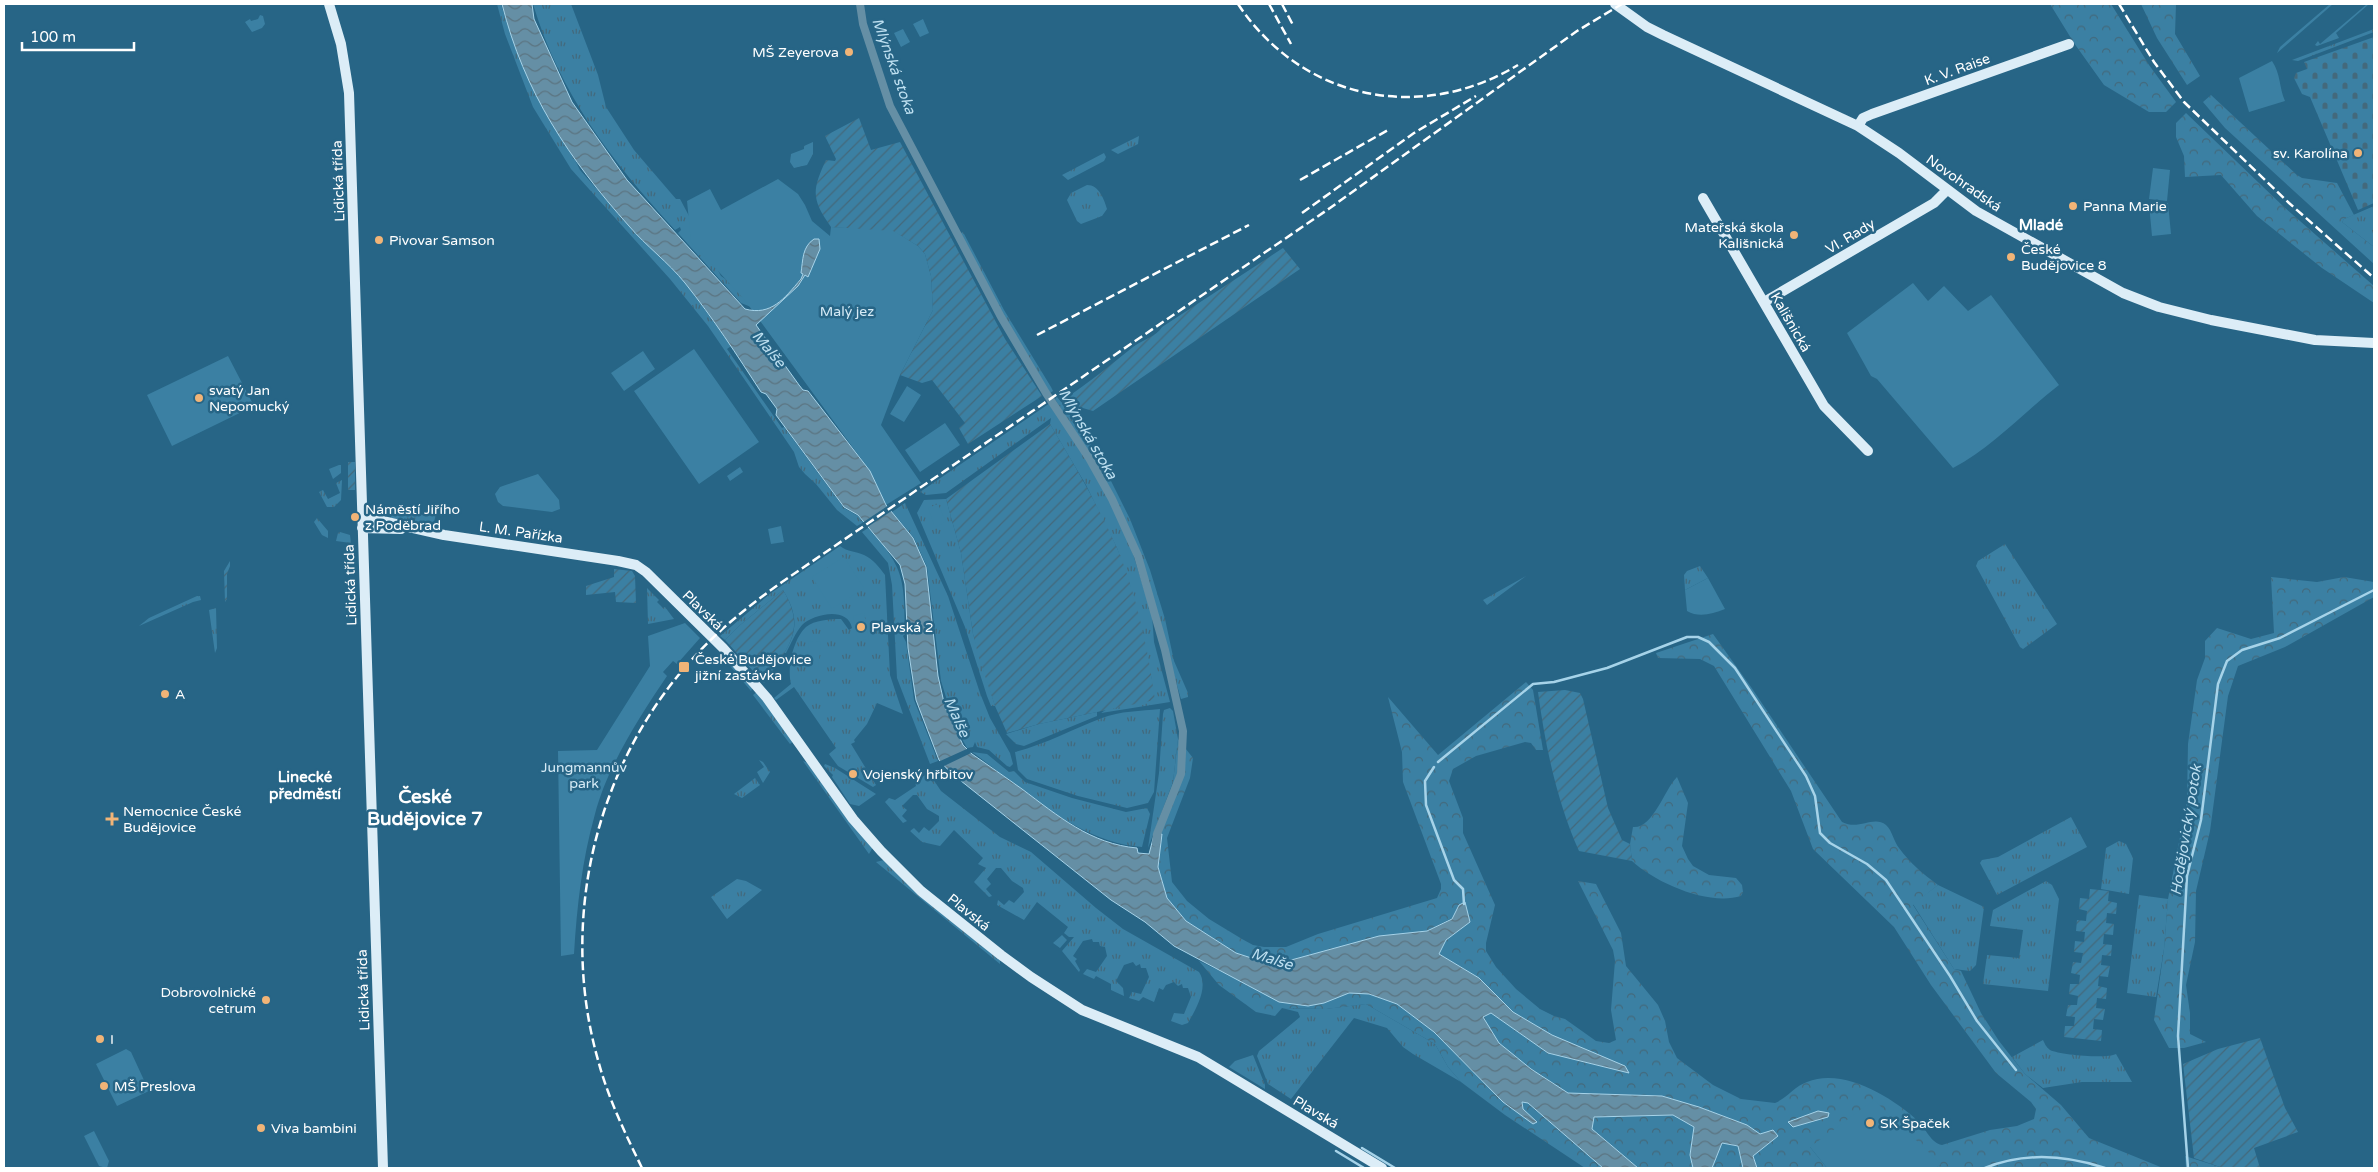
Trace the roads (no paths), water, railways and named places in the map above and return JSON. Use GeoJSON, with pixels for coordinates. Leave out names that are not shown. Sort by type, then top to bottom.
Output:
{"type":"FeatureCollection","features":[{"type":"Feature","properties":{"kind":"street","name":"Lidická třída"},"geometry":{"type":"LineString","coordinates":[[329,4],[340,44],[349,93],[383,1168]]}},
{"type":"Feature","properties":{"kind":"street","name":"Novohradská"},"geometry":{"type":"LineString","coordinates":[[1615,4],[1663,35],[1858,126],[1899,153],[1947,190],[2005,228],[2145,303],[2211,320],[2315,340],[2374,343]]}},
{"type":"Feature","properties":{"kind":"street","name":"K. V. Raise"},"geometry":{"type":"LineString","coordinates":[[1858,126],[1863,118],[1872,114],[2069,44]]}},
{"type":"Feature","properties":{"kind":"street","name":"Vl. Rady"},"geometry":{"type":"LineString","coordinates":[[1764,302],[1934,203],[1947,190]]}},
{"type":"Feature","properties":{"kind":"street","name":"Kališnická"},"geometry":{"type":"LineString","coordinates":[[1704,198],[1824,406],[1868,451]]}},
{"type":"Feature","properties":{"kind":"street"},"geometry":{"type":"LineString","coordinates":[[362,514],[408,527]]}},
{"type":"Feature","properties":{"kind":"street"},"geometry":{"type":"LineString","coordinates":[[362,528],[404,529],[408,527]]}},
{"type":"Feature","properties":{"kind":"street","name":"L. M. Pařízka"},"geometry":{"type":"LineString","coordinates":[[408,527],[464,538],[631,563]]}},
{"type":"Feature","properties":{"kind":"street","name":"Plavská"},"geometry":{"type":"LineString","coordinates":[[631,563],[646,572],[747,674],[775,708],[853,819],[881,851],[943,909],[1031,977],[1082,1010],[1198,1057],[1382,1168]]}},
{"type":"Feature","properties":{"kind":"water","name":"Malše"},"geometry":{"type":"Polygon","coordinates":[[[502,4],[532,4],[534,19],[572,102],[627,180],[745,309],[754,311],[770,308],[783,299],[801,279],[803,259],[807,246],[814,239],[819,239],[820,249],[808,277],[805,275],[798,286],[756,325],[799,385],[803,390],[808,391],[870,471],[886,505],[913,538],[926,567],[938,676],[945,707],[963,745],[972,754],[1062,818],[1090,835],[1105,841],[1137,848],[1138,853],[1149,854],[1154,835],[1162,834],[1158,867],[1167,898],[1186,921],[1236,953],[1273,965],[1379,936],[1427,931],[1452,919],[1459,905],[1465,902],[1470,922],[1446,940],[1439,954],[1479,978],[1513,1012],[1552,1035],[1625,1066],[1629,1073],[1548,1053],[1491,1013],[1483,1017],[1499,1043],[1531,1069],[1568,1093],[1662,1096],[1699,1107],[1747,1125],[1760,1134],[1773,1130],[1778,1136],[1753,1156],[1757,1168],[1743,1168],[1738,1146],[1722,1143],[1712,1168],[1693,1168],[1690,1155],[1694,1127],[1673,1115],[1594,1117],[1592,1129],[1638,1168],[1603,1168],[1528,1103],[1522,1102],[1523,1109],[1537,1122],[1533,1124],[1503,1102],[1434,1032],[1397,1004],[1369,994],[1349,993],[1324,1003],[1308,1006],[1279,1002],[1174,946],[1145,922],[1111,900],[951,773],[939,760],[916,700],[908,648],[905,584],[900,565],[858,515],[844,507],[776,415],[777,409],[766,394],[761,392],[734,350],[685,283],[607,201],[568,150],[536,95],[511,36],[502,4]]]}},
{"type":"Feature","properties":{"kind":"water"},"geometry":{"type":"Polygon","coordinates":[[[1818,1111],[1829,1113],[1828,1117],[1793,1127],[1788,1122],[1818,1111]]]}},
{"type":"Feature","properties":{"kind":"waterway","name":"Mlýnská stoka"},"geometry":{"type":"LineString","coordinates":[[860,4],[863,24],[890,106],[1001,317],[1046,393],[1089,458],[1112,499],[1138,556],[1165,650],[1183,731],[1181,774],[1157,834],[1156,843]]}},
{"type":"Feature","properties":{"kind":"waterway","name":"Hodějovický potok"},"geometry":{"type":"LineString","coordinates":[[2188,1168],[2178,1036],[2187,876],[2201,820],[2218,684],[2227,661],[2242,650],[2280,638],[2374,590]]}},
{"type":"Feature","properties":{"kind":"waterway"},"geometry":{"type":"LineString","coordinates":[[1438,762],[1533,684],[1554,682],[1607,668],[1687,637],[1698,637],[1709,642],[1735,668],[1806,776],[1815,796],[1820,833],[1830,843],[1867,864],[1886,880],[1950,976],[1977,1021],[2016,1070]]}},
{"type":"Feature","properties":{"kind":"waterway"},"geometry":{"type":"LineString","coordinates":[[1434,767],[1425,781],[1426,805],[1454,880],[1463,889],[1464,904]]}},
{"type":"Feature","properties":{"kind":"waterway"},"geometry":{"type":"LineString","coordinates":[[1362,1148],[1395,1168]]}},
{"type":"Feature","properties":{"kind":"waterway"},"geometry":{"type":"LineString","coordinates":[[1336,1151],[1364,1168]]}},
{"type":"Feature","properties":{"kind":"waterway","name":"Hodějovický potok"},"geometry":{"type":"LineString","coordinates":[[1985,1168],[2015,1159],[2045,1157],[2075,1160],[2105,1168]]}},
{"type":"Feature","properties":{"kind":"railway"},"geometry":{"type":"LineString","coordinates":[[1238,4],[1264,37],[1295,62],[1329,81],[1365,93],[1403,97],[1442,94],[1480,83],[1518,65]]}},
{"type":"Feature","properties":{"kind":"railway"},"geometry":{"type":"LineString","coordinates":[[1269,4],[1291,44]]}},
{"type":"Feature","properties":{"kind":"railway"},"geometry":{"type":"LineString","coordinates":[[1282,4],[1294,27]]}},
{"type":"Feature","properties":{"kind":"railway"},"geometry":{"type":"LineString","coordinates":[[642,1168],[612,1102],[598,1060],[587,1007],[582,952],[585,898],[594,845],[610,793],[633,744],[661,697],[696,655],[737,616],[782,582],[1330,208],[1577,31],[1622,4]]}},
{"type":"Feature","properties":{"kind":"railway"},"geometry":{"type":"LineString","coordinates":[[2119,4],[2154,62],[2184,102],[2289,203],[2374,278]]}},
{"type":"Feature","properties":{"kind":"railway"},"geometry":{"type":"LineString","coordinates":[[1302,213],[1414,133],[1476,96]]}},
{"type":"Feature","properties":{"kind":"railway"},"geometry":{"type":"LineString","coordinates":[[1300,180],[1388,130]]}},
{"type":"Feature","properties":{"kind":"railway"},"geometry":{"type":"LineString","coordinates":[[1037,335],[1249,225]]}},
{"type":"Feature","properties":{"kind":"place","name":"MŠ Zeyerova"},"geometry":{"type":"Point","coordinates":[849,52]}},
{"type":"Feature","properties":{"kind":"place","name":"sv. Karolína"},"geometry":{"type":"Point","coordinates":[2358,153]}},
{"type":"Feature","properties":{"kind":"place","name":"Panna Marie"},"geometry":{"type":"Point","coordinates":[2073,206]}},
{"type":"Feature","properties":{"kind":"place","name":"Mateřská škola Kališnická"},"geometry":{"type":"Point","coordinates":[1794,235]}},
{"type":"Feature","properties":{"kind":"place","name":"Pivovar Samson"},"geometry":{"type":"Point","coordinates":[379,240]}},
{"type":"Feature","properties":{"kind":"place","name":"České Budějovice 8"},"geometry":{"type":"Point","coordinates":[2011,257]}},
{"type":"Feature","properties":{"kind":"place","name":"svatý Jan Nepomucký"},"geometry":{"type":"Point","coordinates":[199,398]}},
{"type":"Feature","properties":{"kind":"place","name":"Náměstí Jiřího z Poděbrad"},"geometry":{"type":"Point","coordinates":[355,517]}},
{"type":"Feature","properties":{"kind":"place","name":"Plavská 2"},"geometry":{"type":"Point","coordinates":[861,627]}},
{"type":"Feature","properties":{"kind":"place","name":"České Budějovice jižní zastávka"},"geometry":{"type":"Point","coordinates":[684,667]}},
{"type":"Feature","properties":{"kind":"place","name":"A"},"geometry":{"type":"Point","coordinates":[165,694]}},
{"type":"Feature","properties":{"kind":"place","name":"Vojenský hřbitov"},"geometry":{"type":"Point","coordinates":[853,774]}},
{"type":"Feature","properties":{"kind":"place","name":"Nemocnice České Budějovice"},"geometry":{"type":"Point","coordinates":[112,819]}},
{"type":"Feature","properties":{"kind":"place","name":"Dobrovolnické cetrum"},"geometry":{"type":"Point","coordinates":[266,1000]}},
{"type":"Feature","properties":{"kind":"place","name":"I"},"geometry":{"type":"Point","coordinates":[100,1039]}},
{"type":"Feature","properties":{"kind":"place","name":"MŠ Preslova"},"geometry":{"type":"Point","coordinates":[104,1086]}},
{"type":"Feature","properties":{"kind":"place","name":"SK Špaček"},"geometry":{"type":"Point","coordinates":[1870,1123]}},
{"type":"Feature","properties":{"kind":"place","name":"Viva bambini"},"geometry":{"type":"Point","coordinates":[261,1128]}},
{"type":"Feature","properties":{"kind":"district","name":"Mladé"},"geometry":{"type":"Point","coordinates":[2041,225]}},
{"type":"Feature","properties":{"kind":"district","name":"Linecké předměstí"},"geometry":{"type":"Point","coordinates":[305,786]}},
{"type":"Feature","properties":{"kind":"district","name":"České Budějovice 7"},"geometry":{"type":"Point","coordinates":[425,807]}},
{"type":"Feature","properties":{"kind":"park label","name":"Malý jez"},"geometry":{"type":"Point","coordinates":[847,311]}},
{"type":"Feature","properties":{"kind":"park label","name":"Jungmannův park"},"geometry":{"type":"Point","coordinates":[584,776]}}]}
